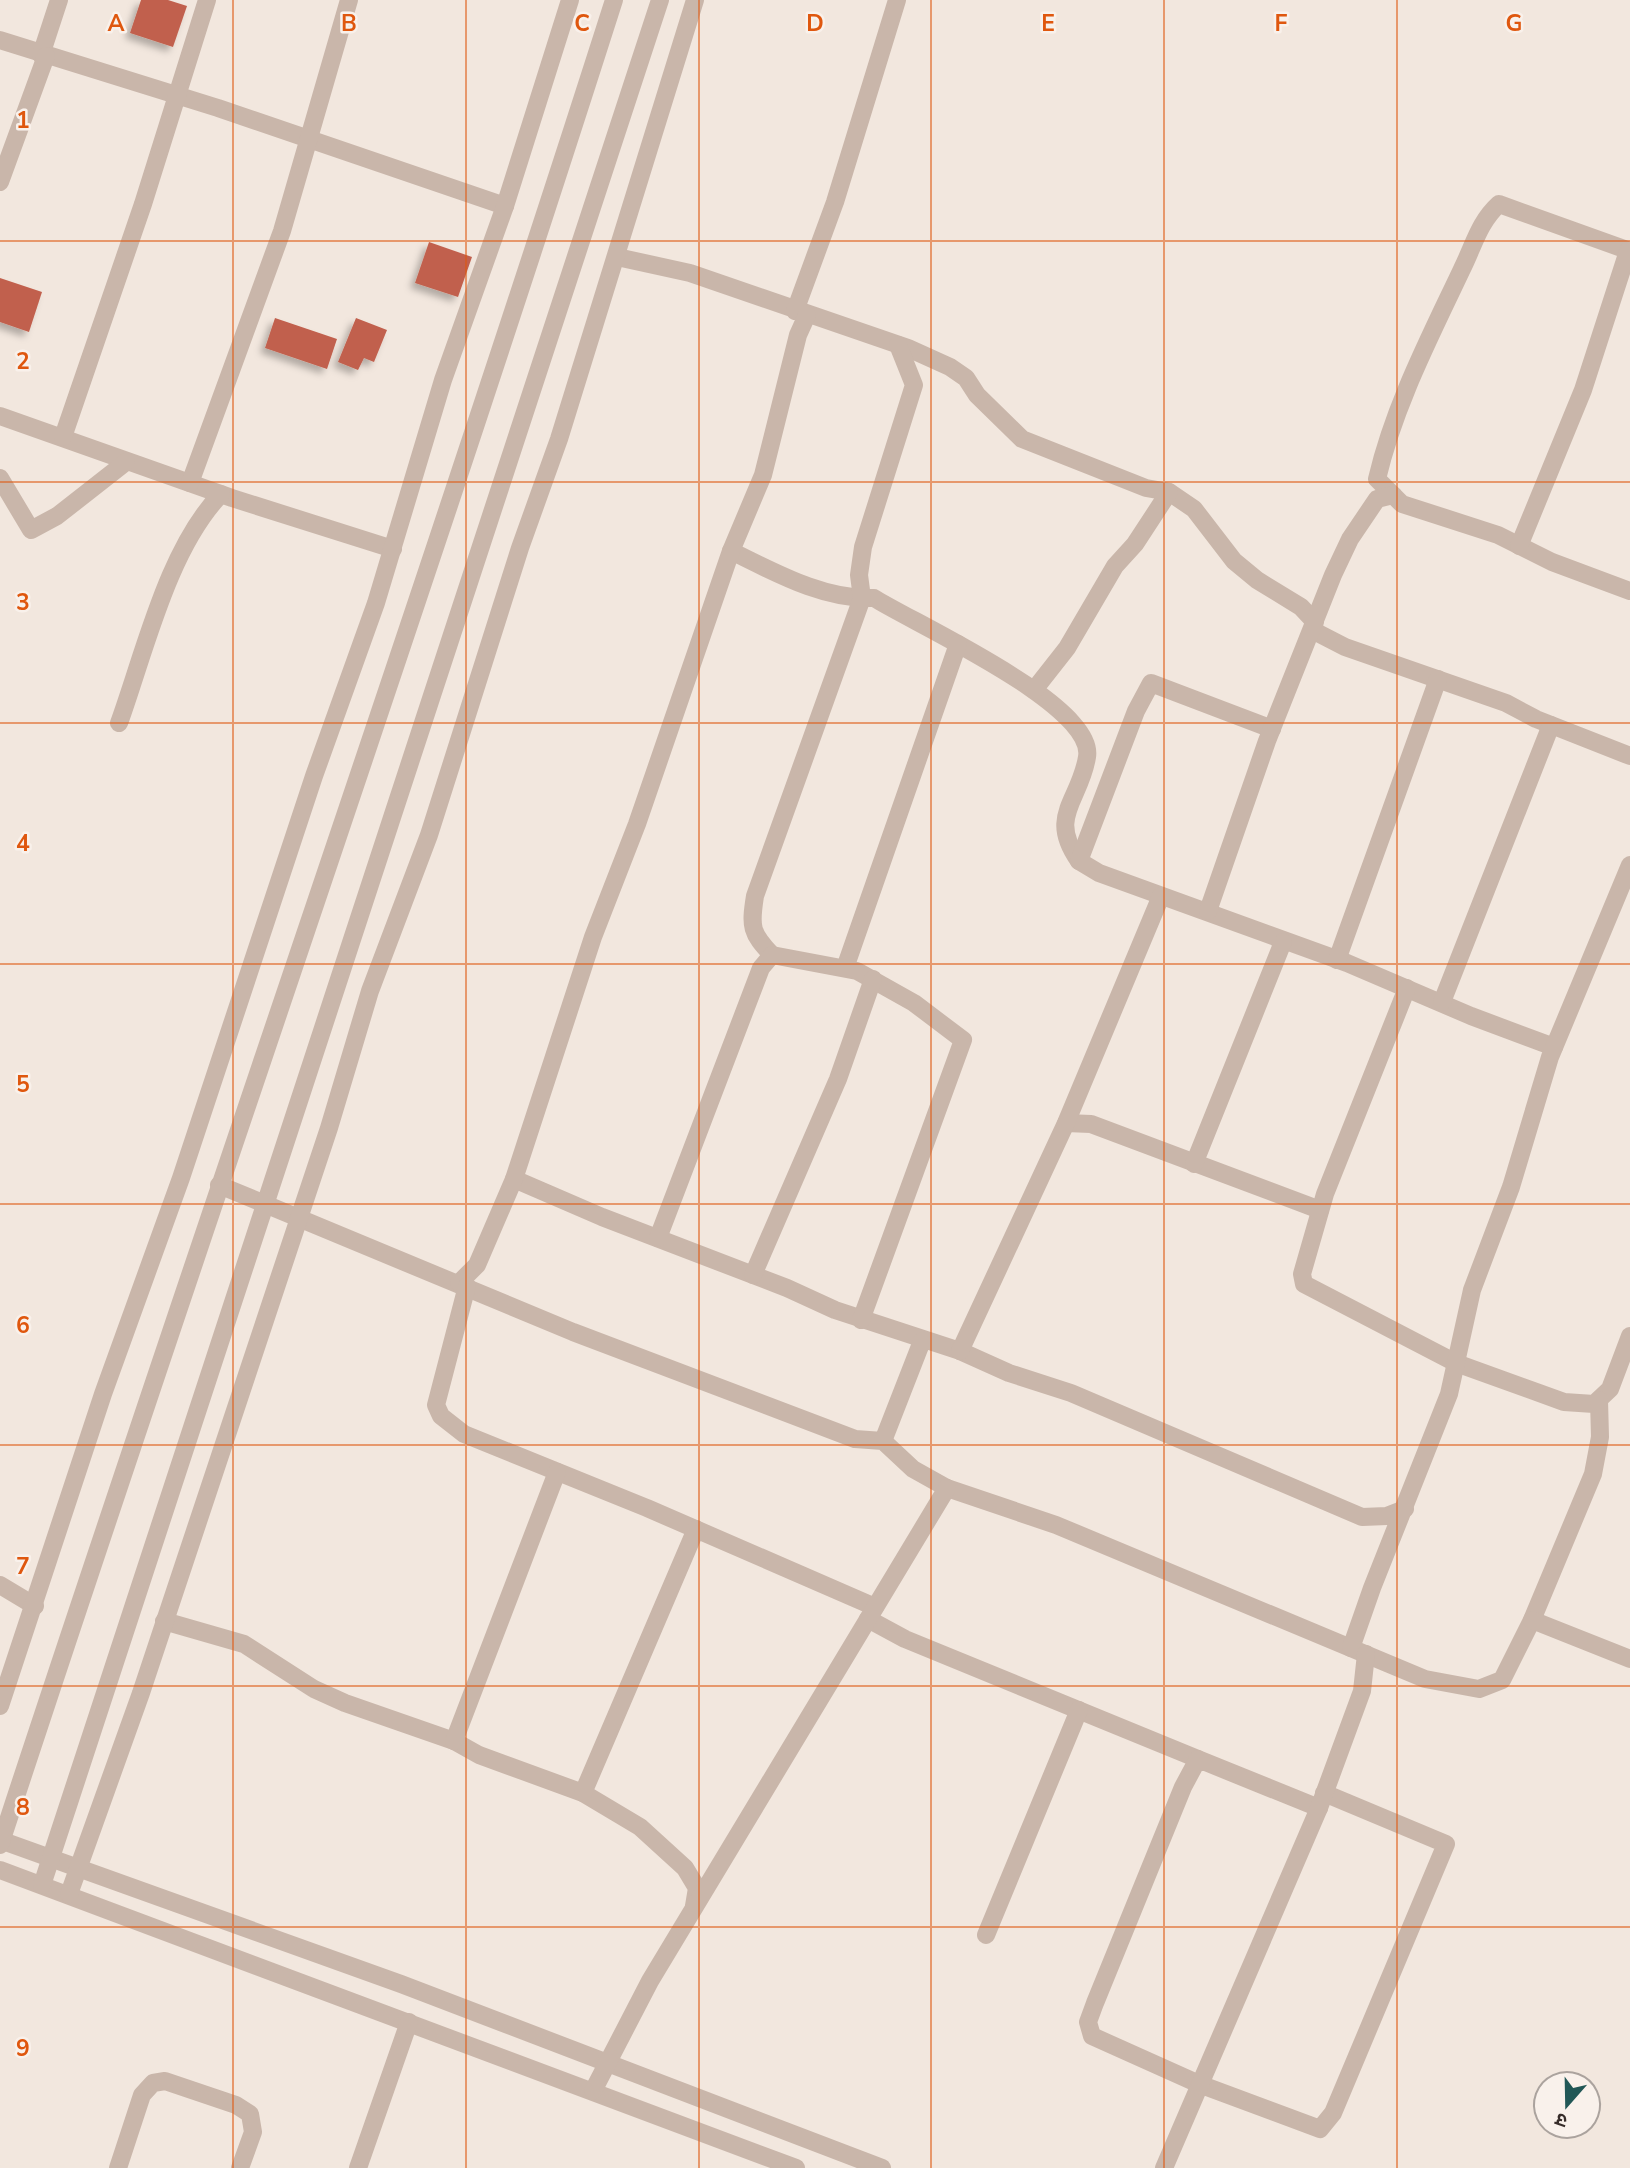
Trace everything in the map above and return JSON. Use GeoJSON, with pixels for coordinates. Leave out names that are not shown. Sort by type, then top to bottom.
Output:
{"type":"FeatureCollection","features":[{"type":"Feature","properties":{"kind":"street"},"geometry":{"type":"LineString","coordinates":[[0,182],[59,0]]}},
{"type":"Feature","properties":{"kind":"street"},"geometry":{"type":"LineString","coordinates":[[63,437],[207,0]]}},
{"type":"Feature","properties":{"kind":"street"},"geometry":{"type":"LineString","coordinates":[[190,483],[282,230],[311,139],[349,0]]}},
{"type":"Feature","properties":{"kind":"street"},"geometry":{"type":"LineString","coordinates":[[0,1706],[108,1381],[181,1178],[314,776],[393,549],[443,380],[505,206],[570,0]]}},
{"type":"Feature","properties":{"kind":"street"},"geometry":{"type":"LineString","coordinates":[[614,0],[538,241],[0,1842],[401,1984],[882,2168]]}},
{"type":"Feature","properties":{"kind":"street"},"geometry":{"type":"LineString","coordinates":[[42,1885],[660,0]]}},
{"type":"Feature","properties":{"kind":"street"},"geometry":{"type":"LineString","coordinates":[[69,1894],[299,1219],[370,991],[429,835],[520,548],[559,439],[617,257],[661,104],[695,0]]}},
{"type":"Feature","properties":{"kind":"street"},"geometry":{"type":"LineString","coordinates":[[897,0],[801,313],[798,335],[762,475],[731,551],[637,824],[593,937],[514,1179],[477,1265],[463,1284],[436,1405],[441,1416],[464,1434],[696,1530],[872,1613],[905,1639],[1198,1759],[1446,1844],[1333,2113],[1320,2129],[1199,2084],[1092,2036],[1088,2022],[1183,1787],[1198,1759]]}},
{"type":"Feature","properties":{"kind":"street"},"geometry":{"type":"LineString","coordinates":[[0,40],[43,56],[177,95],[311,139],[505,206]]}},
{"type":"Feature","properties":{"kind":"street"},"geometry":{"type":"LineString","coordinates":[[1519,546],[1583,390],[1629,251],[1499,204],[1489,213],[1477,232],[1386,438],[1377,479],[1402,504],[1424,509],[1519,546],[1552,562],[1630,590]]}},
{"type":"Feature","properties":{"kind":"street"},"geometry":{"type":"LineString","coordinates":[[617,257],[690,274],[898,345],[966,378],[977,395],[1022,439],[1146,488],[1169,492],[1194,509],[1234,561],[1257,580],[1301,607],[1313,626],[1345,647],[1506,703],[1551,725],[1630,755]]}},
{"type":"Feature","properties":{"kind":"street"},"geometry":{"type":"LineString","coordinates":[[861,1320],[963,1040],[947,1025],[873,979],[845,968],[772,955],[755,938],[751,923],[755,897],[862,598],[859,575],[863,547],[914,384],[898,345]]}},
{"type":"Feature","properties":{"kind":"street"},"geometry":{"type":"LineString","coordinates":[[0,416],[126,462],[393,549]]}},
{"type":"Feature","properties":{"kind":"street"},"geometry":{"type":"LineString","coordinates":[[0,478],[32,530],[57,516],[126,462]]}},
{"type":"Feature","properties":{"kind":"street"},"geometry":{"type":"LineString","coordinates":[[1034,690],[1067,648],[1115,566],[1135,544],[1169,492]]}},
{"type":"Feature","properties":{"kind":"street"},"geometry":{"type":"LineString","coordinates":[[118,723],[180,555],[202,513],[221,494]]}},
{"type":"Feature","properties":{"kind":"street"},"geometry":{"type":"LineString","coordinates":[[1208,911],[1230,840],[1272,729],[1350,539],[1377,499],[1393,495]]}},
{"type":"Feature","properties":{"kind":"street"},"geometry":{"type":"LineString","coordinates":[[731,551],[787,578],[850,599],[874,598],[1034,690],[1083,732],[1088,754],[1066,811],[1064,835],[1079,861],[1100,873],[1337,960],[1471,1016],[1554,1047]]}},
{"type":"Feature","properties":{"kind":"street"},"geometry":{"type":"LineString","coordinates":[[845,968],[958,644]]}},
{"type":"Feature","properties":{"kind":"street"},"geometry":{"type":"LineString","coordinates":[[1337,960],[1438,679]]}},
{"type":"Feature","properties":{"kind":"street"},"geometry":{"type":"LineString","coordinates":[[1079,861],[1136,711],[1151,683],[1272,729]]}},
{"type":"Feature","properties":{"kind":"street"},"geometry":{"type":"LineString","coordinates":[[1442,1002],[1551,725]]}},
{"type":"Feature","properties":{"kind":"street"},"geometry":{"type":"LineString","coordinates":[[1164,2168],[1322,1800],[1362,1691],[1359,1651],[1372,1588],[1449,1394],[1472,1290],[1514,1178],[1554,1047],[1624,896],[1630,865]]}},
{"type":"Feature","properties":{"kind":"street"},"geometry":{"type":"LineString","coordinates":[[960,1351],[1066,1123],[1161,896]]}},
{"type":"Feature","properties":{"kind":"street"},"geometry":{"type":"LineString","coordinates":[[1194,1164],[1283,942]]}},
{"type":"Feature","properties":{"kind":"street"},"geometry":{"type":"LineString","coordinates":[[658,1238],[761,968],[772,955]]}},
{"type":"Feature","properties":{"kind":"street"},"geometry":{"type":"LineString","coordinates":[[753,1275],[833,1090],[873,979]]}},
{"type":"Feature","properties":{"kind":"street"},"geometry":{"type":"LineString","coordinates":[[1407,988],[1320,1210],[1302,1274],[1304,1284],[1456,1363],[1564,1402],[1594,1404],[1599,1400],[1610,1389],[1630,1336]]}},
{"type":"Feature","properties":{"kind":"street"},"geometry":{"type":"LineString","coordinates":[[1066,1123],[1091,1124],[1320,1210]]}},
{"type":"Feature","properties":{"kind":"street"},"geometry":{"type":"LineString","coordinates":[[514,1179],[861,1320],[960,1351],[1009,1373],[1071,1393],[1362,1517],[1387,1516],[1405,1509]]}},
{"type":"Feature","properties":{"kind":"street"},"geometry":{"type":"LineString","coordinates":[[219,1185],[265,1206],[463,1284],[573,1332],[855,1439],[883,1441],[913,1469],[947,1488],[1056,1525],[1425,1679],[1479,1689],[1502,1680],[1532,1620],[1593,1474],[1600,1437],[1599,1400]]}},
{"type":"Feature","properties":{"kind":"street"},"geometry":{"type":"LineString","coordinates":[[883,1441],[922,1341]]}},
{"type":"Feature","properties":{"kind":"street"},"geometry":{"type":"LineString","coordinates":[[454,1741],[557,1472]]}},
{"type":"Feature","properties":{"kind":"street"},"geometry":{"type":"LineString","coordinates":[[593,2091],[650,1981],[947,1488]]}},
{"type":"Feature","properties":{"kind":"street"},"geometry":{"type":"LineString","coordinates":[[583,1793],[696,1530]]}},
{"type":"Feature","properties":{"kind":"street"},"geometry":{"type":"LineString","coordinates":[[0,1585],[35,1606]]}},
{"type":"Feature","properties":{"kind":"street"},"geometry":{"type":"LineString","coordinates":[[1532,1620],[1630,1659]]}},
{"type":"Feature","properties":{"kind":"street"},"geometry":{"type":"LineString","coordinates":[[164,1621],[244,1644],[314,1689],[583,1793],[640,1827],[685,1868],[697,1888],[694,1909]]}},
{"type":"Feature","properties":{"kind":"street"},"geometry":{"type":"LineString","coordinates":[[986,1935],[1079,1710]]}},
{"type":"Feature","properties":{"kind":"street"},"geometry":{"type":"LineString","coordinates":[[0,1870],[796,2168]]}},
{"type":"Feature","properties":{"kind":"street"},"geometry":{"type":"LineString","coordinates":[[358,2168],[409,2022]]}},
{"type":"Feature","properties":{"kind":"street"},"geometry":{"type":"LineString","coordinates":[[118,2168],[142,2095],[153,2083],[165,2081],[236,2105],[250,2114],[253,2132],[240,2168]]}},
{"type":"Feature","properties":{"kind":"building"},"geometry":{"type":"Polygon","coordinates":[[[141,0],[168,0],[187,6],[173,47],[130,33],[141,0]]]}},
{"type":"Feature","properties":{"kind":"building"},"geometry":{"type":"Polygon","coordinates":[[[429,242],[472,257],[458,297],[415,283],[429,242]]]}},
{"type":"Feature","properties":{"kind":"building"},"geometry":{"type":"Polygon","coordinates":[[[0,278],[42,292],[29,332],[0,322],[0,278]]]}},
{"type":"Feature","properties":{"kind":"building"},"geometry":{"type":"Polygon","coordinates":[[[275,318],[337,339],[327,369],[265,348],[275,318]]]}},
{"type":"Feature","properties":{"kind":"building"},"geometry":{"type":"Polygon","coordinates":[[[356,318],[387,330],[374,362],[364,358],[358,370],[338,362],[356,318]]]}}]}
